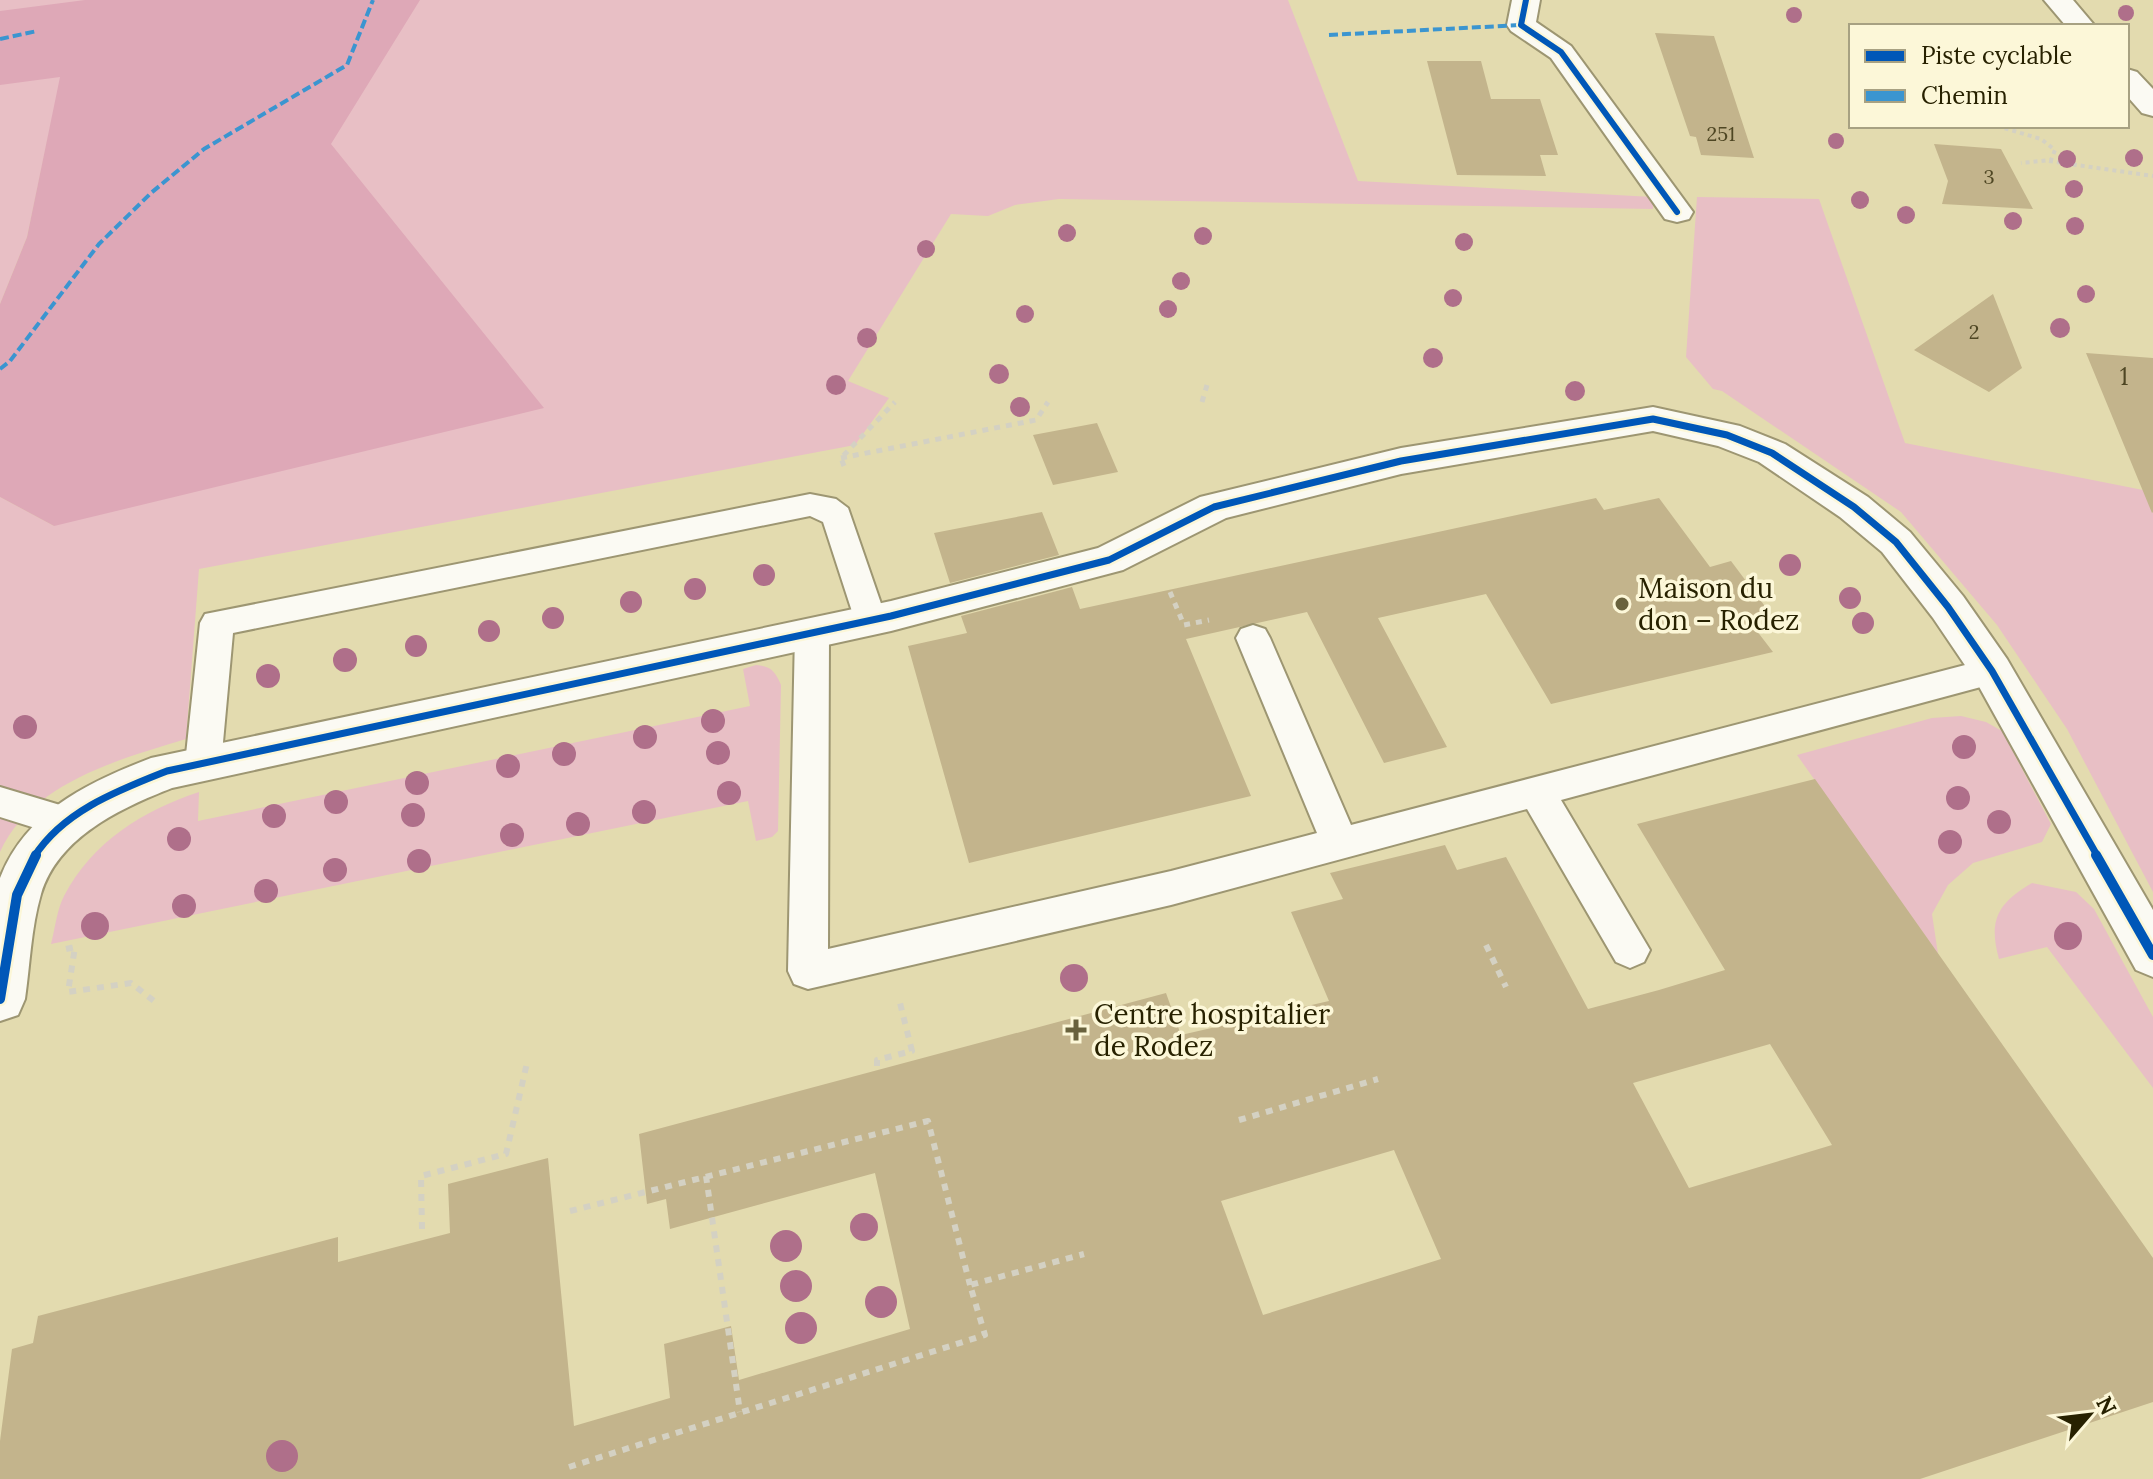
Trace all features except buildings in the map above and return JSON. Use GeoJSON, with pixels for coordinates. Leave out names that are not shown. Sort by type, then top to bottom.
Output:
{"type":"FeatureCollection","features":[{"type":"Feature","properties":{"kind":"street"},"geometry":{"type":"LineString","coordinates":[[1526,0],[1521,25],[1561,52],[1677,212]]}},
{"type":"Feature","properties":{"kind":"street"},"geometry":{"type":"LineString","coordinates":[[2058,0],[2079,24]]}},
{"type":"Feature","properties":{"kind":"street"},"geometry":{"type":"LineString","coordinates":[[2129,80],[2153,107]]}},
{"type":"Feature","properties":{"kind":"street"},"geometry":{"type":"LineString","coordinates":[[3,979],[18,892],[38,851],[67,822],[112,792],[167,771],[870,621],[1109,560],[1214,507],[1401,461],[1653,419],[1727,435],[1772,453],[1854,507],[1896,542],[1948,607],[1992,671],[2153,955]]}},
{"type":"Feature","properties":{"kind":"lane"},"geometry":{"type":"LineString","coordinates":[[203,764],[217,623],[810,505],[825,507],[837,516],[870,621]]}},
{"type":"Feature","properties":{"kind":"lane"},"geometry":{"type":"LineString","coordinates":[[812,633],[808,971],[1171,888],[1992,671]]}},
{"type":"Feature","properties":{"kind":"lane"},"geometry":{"type":"LineString","coordinates":[[1253,638],[1340,843]]}},
{"type":"Feature","properties":{"kind":"lane"},"geometry":{"type":"LineString","coordinates":[[1536,791],[1630,950]]}},
{"type":"Feature","properties":{"kind":"lane"},"geometry":{"type":"LineString","coordinates":[[0,802],[67,822]]}},
{"type":"Feature","properties":{"kind":"path"},"geometry":{"type":"LineString","coordinates":[[2003,128],[2050,144],[2055,150],[2049,161]]}},
{"type":"Feature","properties":{"kind":"path"},"geometry":{"type":"LineString","coordinates":[[2021,163],[2049,161],[2092,168],[2122,168],[2153,176]]}},
{"type":"Feature","properties":{"kind":"path"},"geometry":{"type":"LineString","coordinates":[[1202,402],[1207,385]]}},
{"type":"Feature","properties":{"kind":"path"},"geometry":{"type":"LineString","coordinates":[[841,458],[1036,420],[1048,402]]}},
{"type":"Feature","properties":{"kind":"path"},"geometry":{"type":"LineString","coordinates":[[1486,945],[1506,987]]}},
{"type":"Feature","properties":{"kind":"path"},"geometry":{"type":"LineString","coordinates":[[3,979],[75,947],[68,992],[131,983],[154,1001]]}},
{"type":"Feature","properties":{"kind":"path"},"geometry":{"type":"LineString","coordinates":[[877,1066],[877,1060],[903,1053]]}},
{"type":"Feature","properties":{"kind":"path"},"geometry":{"type":"LineString","coordinates":[[422,1229],[421,1176],[506,1154],[527,1063]]}},
{"type":"Feature","properties":{"kind":"path"},"geometry":{"type":"LineString","coordinates":[[1239,1120],[1378,1079]]}},
{"type":"Feature","properties":{"kind":"path"},"geometry":{"type":"LineString","coordinates":[[569,1467],[985,1335],[928,1121],[570,1211]]}},
{"type":"Feature","properties":{"kind":"path"},"geometry":{"type":"LineString","coordinates":[[706,1176],[740,1412]]}},
{"type":"Feature","properties":{"kind":"path"},"geometry":{"type":"LineString","coordinates":[[970,1285],[1084,1254]]}},
{"type":"Feature","properties":{"kind":"shaded area"},"geometry":{"type":"Polygon","coordinates":[[[0,0],[1288,0],[1358,181],[1653,197],[1653,209],[1059,199],[1015,205],[988,216],[951,214],[848,381],[889,398],[855,445],[199,569],[186,739],[106,765],[55,791],[14,828],[0,852],[0,497],[54,526],[51,123],[27,237],[0,304],[0,0]]]}},
{"type":"Feature","properties":{"kind":"shaded area"},"geometry":{"type":"Polygon","coordinates":[[[85,0],[420,0],[331,144],[544,408],[54,526],[0,497],[0,304],[27,237],[60,77],[0,85],[0,11],[85,0]]]}},
{"type":"Feature","properties":{"kind":"shaded area"},"geometry":{"type":"Polygon","coordinates":[[[1697,197],[1819,199],[1905,443],[2153,492],[2153,892],[2067,729],[1997,625],[1901,512],[1722,391],[1713,389],[1686,357],[1697,197]]]}},
{"type":"Feature","properties":{"kind":"shaded area"},"geometry":{"type":"Polygon","coordinates":[[[756,665],[772,670],[781,685],[778,831],[772,837],[756,841],[748,801],[51,944],[62,901],[89,860],[121,830],[179,799],[199,792],[198,821],[750,706],[743,669],[756,665]]]}},
{"type":"Feature","properties":{"kind":"shaded area"},"geometry":{"type":"Polygon","coordinates":[[[1961,716],[1986,722],[2002,731],[2051,824],[2042,842],[1973,863],[1948,885],[1932,914],[1938,954],[1797,755],[1932,718],[1961,716]]]}},
{"type":"Feature","properties":{"kind":"shaded area"},"geometry":{"type":"Polygon","coordinates":[[[2032,883],[2076,892],[2094,909],[2153,1017],[2153,1088],[2047,947],[1999,959],[1995,933],[1999,914],[2011,898],[2032,883]]]}},
{"type":"Feature","properties":{"kind":"marked path"},"geometry":{"type":"LineString","coordinates":[[0,369],[10,361],[99,244],[151,193],[204,149],[347,65],[373,0]]}},
{"type":"Feature","properties":{"kind":"marked path"},"geometry":{"type":"LineString","coordinates":[[1329,35],[1521,25]]}},
{"type":"Feature","properties":{"kind":"marked path"},"geometry":{"type":"LineString","coordinates":[[0,39],[37,31]]}},
{"type":"Feature","properties":{"kind":"cycle path"},"geometry":{"type":"LineString","coordinates":[[1526,0],[1521,25],[1561,52],[1677,212]]}},
{"type":"Feature","properties":{"kind":"cycle path"},"geometry":{"type":"LineString","coordinates":[[0,999],[17,895],[39,849],[56,831],[97,802],[167,771],[891,616],[1109,560],[1214,507],[1401,461],[1653,419],[1727,435],[1772,453],[1854,507],[1896,542],[1948,607],[1992,671],[2153,955]]}},
{"type":"Feature","properties":{"kind":"place","name":"Maison du don – Rodez"},"geometry":{"type":"Point","coordinates":[1622,604]}},
{"type":"Feature","properties":{"kind":"place","name":"Centre hospitalier de Rodez"},"geometry":{"type":"Point","coordinates":[1076,1030]}}]}
